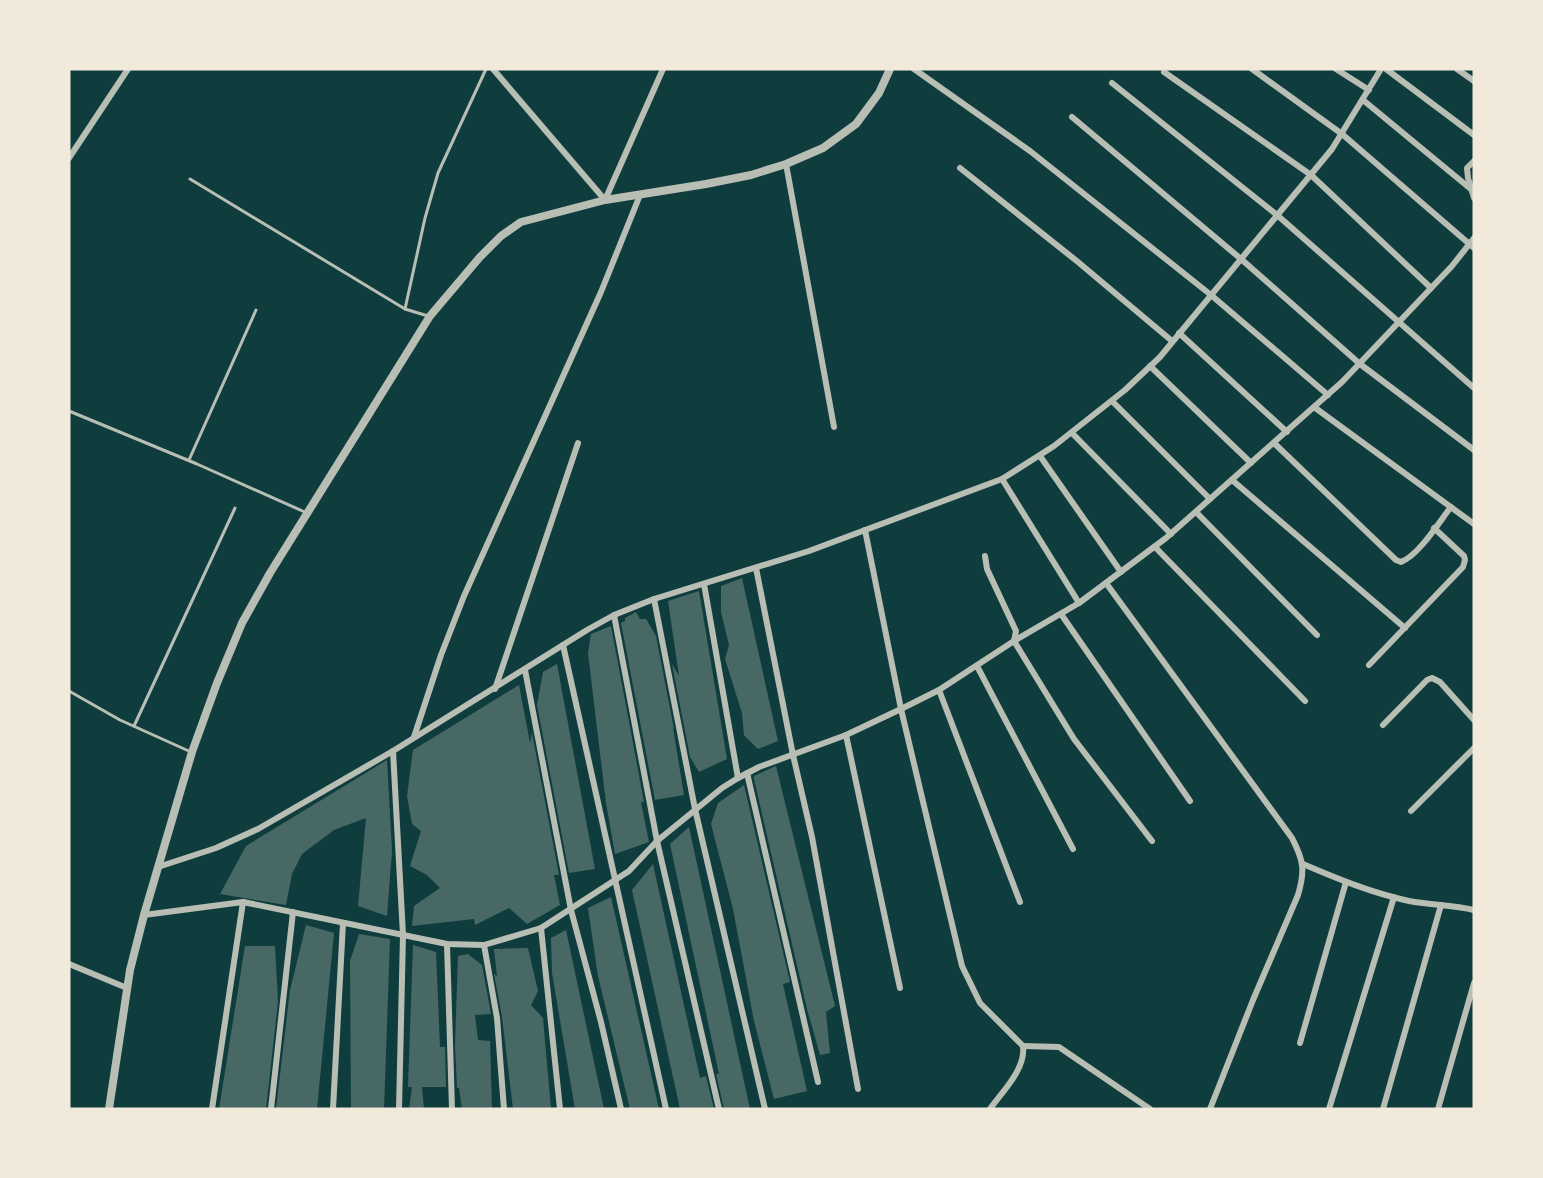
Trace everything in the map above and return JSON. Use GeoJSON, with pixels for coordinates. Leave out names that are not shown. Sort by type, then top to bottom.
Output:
{"type":"FeatureCollection","features":[{"type":"Feature","properties":{"kind":"street"},"geometry":{"type":"LineString","coordinates":[[69,158],[128,69]]}},
{"type":"Feature","properties":{"kind":"street"},"geometry":{"type":"LineString","coordinates":[[493,69],[605,200]]}},
{"type":"Feature","properties":{"kind":"street"},"geometry":{"type":"LineString","coordinates":[[605,200],[663,69]]}},
{"type":"Feature","properties":{"kind":"street"},"geometry":{"type":"LineString","coordinates":[[109,1109],[127,988],[144,915],[192,752],[217,683],[242,623],[270,573],[430,316],[480,257],[501,236],[521,222],[605,200],[751,175],[786,164],[824,148],[856,124],[879,93],[890,69]]}},
{"type":"Feature","properties":{"kind":"street"},"geometry":{"type":"LineString","coordinates":[[914,69],[1030,151],[1211,295],[1328,394]]}},
{"type":"Feature","properties":{"kind":"street"},"geometry":{"type":"LineString","coordinates":[[144,915],[243,902],[447,944],[484,945],[541,928],[629,871],[657,841],[695,809],[738,778],[846,735],[939,690],[1014,641],[1079,603],[1155,547],[1287,432],[1360,364],[1473,243],[1342,134],[1252,69]]}},
{"type":"Feature","properties":{"kind":"street"},"geometry":{"type":"LineString","coordinates":[[1336,69],[1369,90]]}},
{"type":"Feature","properties":{"kind":"street"},"geometry":{"type":"LineString","coordinates":[[158,867],[216,848],[258,829],[393,751],[614,615],[654,599],[809,551],[1002,479],[1040,456],[1112,401],[1150,366],[1311,175],[1342,134],[1381,69]]}},
{"type":"Feature","properties":{"kind":"street"},"geometry":{"type":"LineString","coordinates":[[1386,69],[1474,135]]}},
{"type":"Feature","properties":{"kind":"street"},"geometry":{"type":"LineString","coordinates":[[1457,69],[1474,81]]}},
{"type":"Feature","properties":{"kind":"street"},"geometry":{"type":"LineString","coordinates":[[1164,72],[1311,175],[1431,288]]}},
{"type":"Feature","properties":{"kind":"street"},"geometry":{"type":"LineString","coordinates":[[1113,83],[1278,215],[1474,388]]}},
{"type":"Feature","properties":{"kind":"street"},"geometry":{"type":"LineString","coordinates":[[1363,100],[1472,190]]}},
{"type":"Feature","properties":{"kind":"street"},"geometry":{"type":"LineString","coordinates":[[1072,117],[1241,259],[1360,364],[1474,450]]}},
{"type":"Feature","properties":{"kind":"street"},"geometry":{"type":"LineString","coordinates":[[1474,161],[1467,168],[1474,198]]}},
{"type":"Feature","properties":{"kind":"street"},"geometry":{"type":"LineString","coordinates":[[786,164],[834,427]]}},
{"type":"Feature","properties":{"kind":"street"},"geometry":{"type":"LineString","coordinates":[[960,168],[1172,341]]}},
{"type":"Feature","properties":{"kind":"street"},"geometry":{"type":"LineString","coordinates":[[414,738],[441,655],[464,596],[601,292],[640,195]]}},
{"type":"Feature","properties":{"kind":"street"},"geometry":{"type":"LineString","coordinates":[[1179,333],[1287,432]]}},
{"type":"Feature","properties":{"kind":"street"},"geometry":{"type":"LineString","coordinates":[[1150,366],[1251,463]]}},
{"type":"Feature","properties":{"kind":"street"},"geometry":{"type":"LineString","coordinates":[[1112,401],[1210,499]]}},
{"type":"Feature","properties":{"kind":"street"},"geometry":{"type":"LineString","coordinates":[[1314,407],[1474,524]]}},
{"type":"Feature","properties":{"kind":"street"},"geometry":{"type":"LineString","coordinates":[[1072,433],[1171,534]]}},
{"type":"Feature","properties":{"kind":"street"},"geometry":{"type":"LineString","coordinates":[[495,689],[578,443]]}},
{"type":"Feature","properties":{"kind":"street"},"geometry":{"type":"LineString","coordinates":[[1274,443],[1396,560],[1401,562],[1407,560],[1451,507]]}},
{"type":"Feature","properties":{"kind":"street"},"geometry":{"type":"LineString","coordinates":[[1040,456],[1121,572]]}},
{"type":"Feature","properties":{"kind":"street"},"geometry":{"type":"LineString","coordinates":[[1002,479],[1079,603]]}},
{"type":"Feature","properties":{"kind":"street"},"geometry":{"type":"LineString","coordinates":[[1232,480],[1405,628]]}},
{"type":"Feature","properties":{"kind":"street"},"geometry":{"type":"LineString","coordinates":[[1196,512],[1317,635]]}},
{"type":"Feature","properties":{"kind":"street"},"geometry":{"type":"LineString","coordinates":[[1369,665],[1463,567],[1465,560],[1460,551],[1434,528]]}},
{"type":"Feature","properties":{"kind":"street"},"geometry":{"type":"LineString","coordinates":[[865,530],[902,709],[962,966],[980,1003],[1023,1046],[1059,1047],[1150,1109]]}},
{"type":"Feature","properties":{"kind":"street"},"geometry":{"type":"LineString","coordinates":[[1155,547],[1305,701]]}},
{"type":"Feature","properties":{"kind":"street"},"geometry":{"type":"LineString","coordinates":[[985,556],[987,568],[1016,631],[1014,641],[1074,739],[1152,841]]}},
{"type":"Feature","properties":{"kind":"street"},"geometry":{"type":"LineString","coordinates":[[756,568],[793,755],[812,837],[858,1089]]}},
{"type":"Feature","properties":{"kind":"street"},"geometry":{"type":"LineString","coordinates":[[1106,582],[1292,838],[1303,864],[1303,880],[1298,895],[1210,1109]]}},
{"type":"Feature","properties":{"kind":"street"},"geometry":{"type":"LineString","coordinates":[[704,584],[738,778]]}},
{"type":"Feature","properties":{"kind":"street"},"geometry":{"type":"LineString","coordinates":[[654,599],[695,809],[765,1109]]}},
{"type":"Feature","properties":{"kind":"street"},"geometry":{"type":"LineString","coordinates":[[1061,614],[1190,801]]}},
{"type":"Feature","properties":{"kind":"street"},"geometry":{"type":"LineString","coordinates":[[614,615],[657,841],[719,1109]]}},
{"type":"Feature","properties":{"kind":"street"},"geometry":{"type":"LineString","coordinates":[[563,645],[666,1109]]}},
{"type":"Feature","properties":{"kind":"street"},"geometry":{"type":"LineString","coordinates":[[977,666],[1073,849]]}},
{"type":"Feature","properties":{"kind":"street"},"geometry":{"type":"LineString","coordinates":[[525,670],[571,910],[602,1022],[621,1109]]}},
{"type":"Feature","properties":{"kind":"street"},"geometry":{"type":"LineString","coordinates":[[1383,725],[1426,680],[1432,678],[1446,688],[1474,720]]}},
{"type":"Feature","properties":{"kind":"street"},"geometry":{"type":"LineString","coordinates":[[939,690],[1020,902]]}},
{"type":"Feature","properties":{"kind":"street"},"geometry":{"type":"LineString","coordinates":[[846,735],[900,988]]}},
{"type":"Feature","properties":{"kind":"street"},"geometry":{"type":"LineString","coordinates":[[1411,811],[1474,748]]}},
{"type":"Feature","properties":{"kind":"street"},"geometry":{"type":"LineString","coordinates":[[393,751],[403,935],[399,1109]]}},
{"type":"Feature","properties":{"kind":"street"},"geometry":{"type":"LineString","coordinates":[[747,773],[818,1082]]}},
{"type":"Feature","properties":{"kind":"street"},"geometry":{"type":"LineString","coordinates":[[1303,864],[1346,882],[1394,897],[1474,910]]}},
{"type":"Feature","properties":{"kind":"street"},"geometry":{"type":"LineString","coordinates":[[1300,1043],[1346,882]]}},
{"type":"Feature","properties":{"kind":"street"},"geometry":{"type":"LineString","coordinates":[[1329,1109],[1394,897]]}},
{"type":"Feature","properties":{"kind":"street"},"geometry":{"type":"LineString","coordinates":[[212,1109],[243,902]]}},
{"type":"Feature","properties":{"kind":"street"},"geometry":{"type":"LineString","coordinates":[[1383,1109],[1441,905]]}},
{"type":"Feature","properties":{"kind":"street"},"geometry":{"type":"LineString","coordinates":[[271,1109],[293,912]]}},
{"type":"Feature","properties":{"kind":"street"},"geometry":{"type":"LineString","coordinates":[[333,1109],[343,923]]}},
{"type":"Feature","properties":{"kind":"street"},"geometry":{"type":"LineString","coordinates":[[541,928],[560,1109]]}},
{"type":"Feature","properties":{"kind":"street"},"geometry":{"type":"LineString","coordinates":[[447,944],[452,1109]]}},
{"type":"Feature","properties":{"kind":"street"},"geometry":{"type":"LineString","coordinates":[[484,945],[497,1018],[504,1109]]}},
{"type":"Feature","properties":{"kind":"street"},"geometry":{"type":"LineString","coordinates":[[69,964],[127,988]]}},
{"type":"Feature","properties":{"kind":"street"},"geometry":{"type":"LineString","coordinates":[[1438,1109],[1474,983]]}},
{"type":"Feature","properties":{"kind":"street"},"geometry":{"type":"LineString","coordinates":[[990,1109],[1016,1073],[1023,1057],[1023,1046]]}},
{"type":"Feature","properties":{"kind":"lane"},"geometry":{"type":"LineString","coordinates":[[405,309],[425,218],[438,173],[486,69]]}},
{"type":"Feature","properties":{"kind":"lane"},"geometry":{"type":"LineString","coordinates":[[190,179],[405,309],[430,316]]}},
{"type":"Feature","properties":{"kind":"lane"},"geometry":{"type":"LineString","coordinates":[[189,460],[256,310]]}},
{"type":"Feature","properties":{"kind":"lane"},"geometry":{"type":"LineString","coordinates":[[69,411],[189,460],[308,513]]}},
{"type":"Feature","properties":{"kind":"lane"},"geometry":{"type":"LineString","coordinates":[[134,726],[235,508]]}},
{"type":"Feature","properties":{"kind":"lane"},"geometry":{"type":"LineString","coordinates":[[69,691],[134,726],[192,752]]}},
{"type":"Feature","properties":{"kind":"building"},"geometry":{"type":"Polygon","coordinates":[[[742,578],[778,741],[758,749],[744,735],[742,713],[725,659],[729,645],[721,612],[721,586],[742,578]]]}},
{"type":"Feature","properties":{"kind":"building"},"geometry":{"type":"Polygon","coordinates":[[[699,591],[727,759],[699,772],[690,757],[672,664],[679,676],[668,601],[699,591]]]}},
{"type":"Feature","properties":{"kind":"building"},"geometry":{"type":"Polygon","coordinates":[[[636,612],[640,619],[646,619],[656,636],[684,795],[655,800],[621,623],[636,612]]]}},
{"type":"Feature","properties":{"kind":"building"},"geometry":{"type":"Polygon","coordinates":[[[611,626],[644,802],[641,802],[649,842],[615,854],[606,803],[588,653],[591,634],[611,626]]]}},
{"type":"Feature","properties":{"kind":"building"},"geometry":{"type":"Polygon","coordinates":[[[557,664],[595,869],[569,873],[537,705],[543,672],[557,664]]]}},
{"type":"Feature","properties":{"kind":"building"},"geometry":{"type":"Polygon","coordinates":[[[519,685],[530,743],[532,733],[559,875],[554,875],[560,905],[527,924],[509,908],[475,925],[474,919],[412,926],[414,906],[440,888],[427,875],[410,866],[421,831],[412,824],[407,796],[413,750],[519,685]]]}},
{"type":"Feature","properties":{"kind":"building"},"geometry":{"type":"Polygon","coordinates":[[[387,760],[392,851],[387,916],[358,906],[366,818],[334,830],[302,854],[292,874],[286,905],[220,894],[246,846],[387,760]]]}},
{"type":"Feature","properties":{"kind":"building"},"geometry":{"type":"Polygon","coordinates":[[[776,766],[835,1006],[826,1012],[830,1053],[820,1055],[807,1009],[754,779],[754,776],[776,766]]]}},
{"type":"Feature","properties":{"kind":"building"},"geometry":{"type":"Polygon","coordinates":[[[744,785],[790,982],[783,984],[807,1091],[774,1099],[754,1021],[733,909],[711,824],[718,803],[744,785]]]}},
{"type":"Feature","properties":{"kind":"building"},"geometry":{"type":"Polygon","coordinates":[[[689,827],[750,1109],[724,1109],[716,1074],[719,1074],[670,844],[689,827]]]}},
{"type":"Feature","properties":{"kind":"building"},"geometry":{"type":"Polygon","coordinates":[[[653,864],[700,1078],[706,1076],[714,1109],[680,1109],[632,890],[653,864]]]}},
{"type":"Feature","properties":{"kind":"building"},"geometry":{"type":"Polygon","coordinates":[[[611,897],[659,1109],[630,1109],[598,976],[588,908],[611,897]]]}},
{"type":"Feature","properties":{"kind":"building"},"geometry":{"type":"Polygon","coordinates":[[[306,925],[334,933],[317,1109],[276,1109],[290,990],[306,925]]]}},
{"type":"Feature","properties":{"kind":"building"},"geometry":{"type":"Polygon","coordinates":[[[566,930],[604,1109],[575,1109],[552,973],[551,938],[566,930]]]}},
{"type":"Feature","properties":{"kind":"building"},"geometry":{"type":"Polygon","coordinates":[[[359,934],[390,939],[384,1109],[351,1109],[350,961],[359,934]]]}},
{"type":"Feature","properties":{"kind":"building"},"geometry":{"type":"Polygon","coordinates":[[[413,945],[436,952],[440,1047],[445,1047],[446,1087],[422,1087],[424,1109],[409,1109],[412,1087],[408,1087],[413,945]]]}},
{"type":"Feature","properties":{"kind":"building"},"geometry":{"type":"Polygon","coordinates":[[[245,946],[275,946],[278,1002],[266,1109],[219,1109],[245,946]]]}},
{"type":"Feature","properties":{"kind":"building"},"geometry":{"type":"Polygon","coordinates":[[[528,948],[538,991],[531,1005],[543,1018],[551,1109],[513,1109],[502,1017],[494,974],[497,976],[494,949],[528,948]]]}},
{"type":"Feature","properties":{"kind":"building"},"geometry":{"type":"Polygon","coordinates":[[[468,954],[482,965],[491,1014],[475,1015],[478,1040],[490,1041],[492,1109],[462,1109],[459,1088],[457,1088],[455,1045],[458,956],[468,954]]]}}]}
